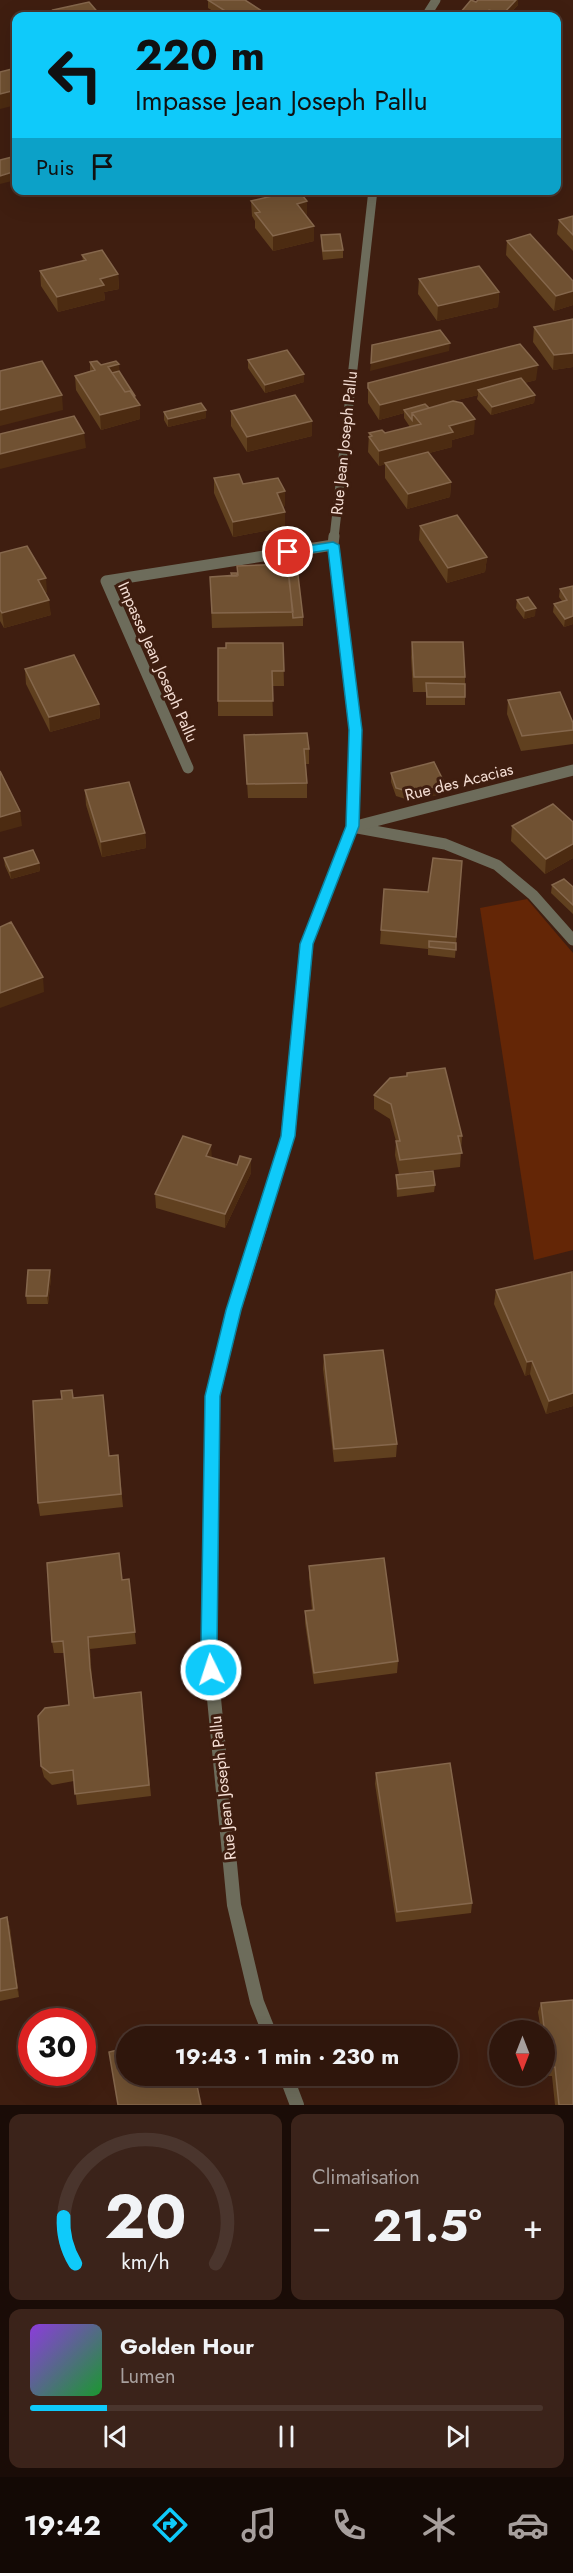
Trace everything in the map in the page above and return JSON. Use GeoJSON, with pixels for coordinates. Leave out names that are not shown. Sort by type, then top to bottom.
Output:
{"type":"FeatureCollection","features":[{"type":"Feature","properties":{"kind":"street","name":"Rue Jean Joseph Pallu"},"geometry":{"type":"LineString","coordinates":[[267,2026],[257,2002],[234,1905],[209,1647],[213,1396],[234,1310],[288,1136],[307,944],[352,826],[356,730],[333,545],[372,195]]}},
{"type":"Feature","properties":{"kind":"street","name":"Impasse Jean Joseph Pallu"},"geometry":{"type":"LineString","coordinates":[[188,768],[106,581],[333,545]]}},
{"type":"Feature","properties":{"kind":"street","name":"Rue des Acacias"},"geometry":{"type":"LineString","coordinates":[[352,826],[573,770]]}},
{"type":"Feature","properties":{"kind":"street"},"geometry":{"type":"LineString","coordinates":[[352,826],[445,844],[497,865],[533,895],[573,940]]}},
{"type":"Feature","properties":{"kind":"street"},"geometry":{"type":"LineString","coordinates":[[290,2086],[297,2105]]}},
{"type":"Feature","properties":{"kind":"shaded area"},"geometry":{"type":"Polygon","coordinates":[[[527,899],[573,953],[573,1250],[534,1260],[480,908],[527,899]]]}},
{"type":"Feature","properties":{"kind":"building"},"geometry":{"type":"Polygon","coordinates":[[[208,0],[245,0],[262,11],[259,12],[227,12],[208,0]]]}},
{"type":"Feature","properties":{"kind":"building"},"geometry":{"type":"Polygon","coordinates":[[[471,0],[476,2],[478,0],[516,0],[505,12],[489,10],[487,12],[461,12],[471,0]]]}},
{"type":"Feature","properties":{"kind":"building"},"geometry":{"type":"Polygon","coordinates":[[[89,2],[98,12],[55,12],[53,10],[89,2]]]}},
{"type":"Feature","properties":{"kind":"building"},"geometry":{"type":"Polygon","coordinates":[[[12,69],[12,91],[0,94],[0,72],[12,69]]]}},
{"type":"Feature","properties":{"kind":"building"},"geometry":{"type":"Polygon","coordinates":[[[12,157],[12,172],[0,176],[0,160],[12,157]]]}},
{"type":"Feature","properties":{"kind":"building"},"geometry":{"type":"Polygon","coordinates":[[[277,195],[302,195],[307,201],[297,204],[314,226],[273,236],[255,213],[260,212],[251,201],[277,195]]]}},
{"type":"Feature","properties":{"kind":"building"},"geometry":{"type":"Polygon","coordinates":[[[573,216],[573,235],[559,220],[573,216]]]}},
{"type":"Feature","properties":{"kind":"building"},"geometry":{"type":"Polygon","coordinates":[[[340,234],[343,250],[323,251],[321,235],[340,234]]]}},
{"type":"Feature","properties":{"kind":"building"},"geometry":{"type":"Polygon","coordinates":[[[530,234],[573,281],[573,291],[556,296],[507,241],[530,234]]]}},
{"type":"Feature","properties":{"kind":"building"},"geometry":{"type":"Polygon","coordinates":[[[102,250],[118,274],[100,279],[104,285],[57,297],[40,271],[86,260],[82,255],[102,250]]]}},
{"type":"Feature","properties":{"kind":"building"},"geometry":{"type":"Polygon","coordinates":[[[479,266],[499,292],[438,306],[419,279],[479,266]]]}},
{"type":"Feature","properties":{"kind":"building"},"geometry":{"type":"Polygon","coordinates":[[[573,319],[573,353],[554,355],[534,327],[573,319]]]}},
{"type":"Feature","properties":{"kind":"building"},"geometry":{"type":"Polygon","coordinates":[[[440,330],[450,343],[371,363],[372,345],[440,330]]]}},
{"type":"Feature","properties":{"kind":"building"},"geometry":{"type":"Polygon","coordinates":[[[520,344],[538,365],[380,405],[368,388],[368,383],[520,344]]]}},
{"type":"Feature","properties":{"kind":"building"},"geometry":{"type":"Polygon","coordinates":[[[287,350],[304,374],[265,385],[248,360],[287,350]]]}},
{"type":"Feature","properties":{"kind":"building"},"geometry":{"type":"Polygon","coordinates":[[[42,361],[62,395],[0,410],[0,371],[42,361]]]}},
{"type":"Feature","properties":{"kind":"building"},"geometry":{"type":"Polygon","coordinates":[[[97,361],[101,365],[116,361],[119,364],[108,367],[125,392],[130,391],[140,405],[100,415],[75,376],[95,370],[90,362],[97,361]]]}},
{"type":"Feature","properties":{"kind":"building"},"geometry":{"type":"Polygon","coordinates":[[[119,371],[134,397],[130,391],[125,392],[112,373],[119,371]]]}},
{"type":"Feature","properties":{"kind":"building"},"geometry":{"type":"Polygon","coordinates":[[[521,378],[535,395],[492,407],[478,390],[521,378]]]}},
{"type":"Feature","properties":{"kind":"building"},"geometry":{"type":"Polygon","coordinates":[[[295,395],[312,421],[247,437],[231,411],[295,395]]]}},
{"type":"Feature","properties":{"kind":"building"},"geometry":{"type":"Polygon","coordinates":[[[453,401],[462,403],[475,419],[449,426],[453,432],[379,451],[369,437],[372,436],[369,433],[382,430],[385,433],[421,424],[412,413],[453,401]]]}},
{"type":"Feature","properties":{"kind":"building"},"geometry":{"type":"Polygon","coordinates":[[[201,403],[206,410],[168,419],[164,412],[201,403]]]}},
{"type":"Feature","properties":{"kind":"building"},"geometry":{"type":"Polygon","coordinates":[[[425,404],[429,408],[412,413],[412,420],[404,410],[425,404]]]}},
{"type":"Feature","properties":{"kind":"building"},"geometry":{"type":"Polygon","coordinates":[[[74,416],[84,433],[0,454],[0,434],[74,416]]]}},
{"type":"Feature","properties":{"kind":"building"},"geometry":{"type":"Polygon","coordinates":[[[428,452],[451,482],[408,494],[385,463],[428,452]]]}},
{"type":"Feature","properties":{"kind":"building"},"geometry":{"type":"Polygon","coordinates":[[[239,474],[243,484],[278,478],[285,491],[277,493],[285,512],[233,522],[214,478],[239,474]]]}},
{"type":"Feature","properties":{"kind":"building"},"geometry":{"type":"Polygon","coordinates":[[[457,515],[487,557],[448,568],[420,526],[457,515]]]}},
{"type":"Feature","properties":{"kind":"building"},"geometry":{"type":"Polygon","coordinates":[[[27,546],[46,578],[38,580],[49,600],[2,613],[0,610],[0,553],[27,546]]]}},
{"type":"Feature","properties":{"kind":"building"},"geometry":{"type":"Polygon","coordinates":[[[287,564],[293,612],[212,613],[210,577],[238,575],[237,566],[287,564]]]}},
{"type":"Feature","properties":{"kind":"building"},"geometry":{"type":"Polygon","coordinates":[[[298,575],[303,617],[293,618],[289,576],[298,575]]]}},
{"type":"Feature","properties":{"kind":"building"},"geometry":{"type":"Polygon","coordinates":[[[573,586],[573,616],[565,619],[554,604],[567,600],[560,589],[573,586]]]}},
{"type":"Feature","properties":{"kind":"building"},"geometry":{"type":"Polygon","coordinates":[[[528,597],[536,608],[525,611],[517,600],[528,597]]]}},
{"type":"Feature","properties":{"kind":"building"},"geometry":{"type":"Polygon","coordinates":[[[412,642],[463,642],[465,677],[414,677],[412,642]]]}},
{"type":"Feature","properties":{"kind":"building"},"geometry":{"type":"Polygon","coordinates":[[[226,643],[283,643],[284,671],[272,671],[273,701],[218,701],[218,648],[226,648],[226,643]]]}},
{"type":"Feature","properties":{"kind":"building"},"geometry":{"type":"Polygon","coordinates":[[[74,655],[99,704],[49,717],[25,669],[74,655]]]}},
{"type":"Feature","properties":{"kind":"building"},"geometry":{"type":"Polygon","coordinates":[[[426,683],[465,684],[465,697],[427,697],[426,683]]]}},
{"type":"Feature","properties":{"kind":"building"},"geometry":{"type":"Polygon","coordinates":[[[560,692],[573,723],[573,730],[522,736],[508,700],[560,692]]]}},
{"type":"Feature","properties":{"kind":"building"},"geometry":{"type":"Polygon","coordinates":[[[307,733],[309,749],[304,749],[307,783],[247,784],[244,735],[307,733]]]}},
{"type":"Feature","properties":{"kind":"building"},"geometry":{"type":"Polygon","coordinates":[[[434,762],[445,784],[413,793],[396,788],[391,773],[434,762]]]}},
{"type":"Feature","properties":{"kind":"building"},"geometry":{"type":"Polygon","coordinates":[[[0,771],[20,811],[0,817],[0,771]]]}},
{"type":"Feature","properties":{"kind":"building"},"geometry":{"type":"Polygon","coordinates":[[[129,782],[145,833],[101,842],[85,790],[129,782]]]}},
{"type":"Feature","properties":{"kind":"building"},"geometry":{"type":"Polygon","coordinates":[[[553,804],[573,822],[573,844],[546,859],[512,826],[553,804]]]}},
{"type":"Feature","properties":{"kind":"building"},"geometry":{"type":"Polygon","coordinates":[[[33,850],[39,863],[10,871],[4,858],[33,850]]]}},
{"type":"Feature","properties":{"kind":"building"},"geometry":{"type":"Polygon","coordinates":[[[433,858],[462,861],[456,937],[381,930],[384,889],[428,892],[433,858]]]}},
{"type":"Feature","properties":{"kind":"building"},"geometry":{"type":"Polygon","coordinates":[[[564,879],[573,887],[573,905],[552,885],[564,879]]]}},
{"type":"Feature","properties":{"kind":"building"},"geometry":{"type":"Polygon","coordinates":[[[11,922],[43,977],[0,993],[0,927],[11,922]]]}},
{"type":"Feature","properties":{"kind":"building"},"geometry":{"type":"Polygon","coordinates":[[[429,941],[456,943],[456,950],[429,947],[429,941]]]}},
{"type":"Feature","properties":{"kind":"building"},"geometry":{"type":"Polygon","coordinates":[[[445,1068],[462,1136],[458,1136],[462,1153],[400,1160],[396,1141],[400,1141],[391,1104],[374,1095],[390,1078],[407,1076],[407,1073],[445,1068]]]}},
{"type":"Feature","properties":{"kind":"building"},"geometry":{"type":"Polygon","coordinates":[[[183,1136],[211,1145],[206,1156],[237,1165],[240,1156],[251,1159],[225,1214],[155,1194],[183,1136]]]}},
{"type":"Feature","properties":{"kind":"building"},"geometry":{"type":"Polygon","coordinates":[[[433,1171],[435,1185],[398,1189],[396,1175],[433,1171]]]}},
{"type":"Feature","properties":{"kind":"building"},"geometry":{"type":"Polygon","coordinates":[[[28,1270],[50,1270],[47,1296],[26,1296],[28,1270]]]}},
{"type":"Feature","properties":{"kind":"building"},"geometry":{"type":"Polygon","coordinates":[[[572,1272],[573,1393],[549,1401],[532,1361],[527,1362],[496,1290],[572,1272]]]}},
{"type":"Feature","properties":{"kind":"building"},"geometry":{"type":"Polygon","coordinates":[[[383,1350],[397,1444],[334,1449],[324,1355],[383,1350]]]}},
{"type":"Feature","properties":{"kind":"building"},"geometry":{"type":"Polygon","coordinates":[[[72,1390],[73,1398],[103,1395],[109,1456],[118,1455],[121,1494],[38,1503],[33,1401],[62,1399],[61,1391],[72,1390]]]}},
{"type":"Feature","properties":{"kind":"building"},"geometry":{"type":"Polygon","coordinates":[[[119,1553],[122,1580],[129,1579],[135,1632],[88,1637],[90,1668],[94,1698],[141,1692],[149,1785],[75,1794],[73,1770],[50,1773],[41,1766],[38,1716],[45,1708],[69,1705],[63,1641],[52,1642],[47,1563],[119,1553]]]}},
{"type":"Feature","properties":{"kind":"building"},"geometry":{"type":"Polygon","coordinates":[[[384,1558],[398,1661],[314,1673],[305,1611],[314,1610],[309,1566],[384,1558]]]}},
{"type":"Feature","properties":{"kind":"building"},"geometry":{"type":"Polygon","coordinates":[[[450,1763],[472,1903],[397,1912],[376,1773],[450,1763]]]}},
{"type":"Feature","properties":{"kind":"building"},"geometry":{"type":"Polygon","coordinates":[[[7,1917],[17,1988],[0,1991],[0,1919],[7,1917]]]}},
{"type":"Feature","properties":{"kind":"building"},"geometry":{"type":"Polygon","coordinates":[[[573,2000],[573,2105],[559,2105],[555,2067],[555,2020],[543,2020],[541,2003],[573,2000]]]}},
{"type":"Feature","properties":{"kind":"building"},"geometry":{"type":"Polygon","coordinates":[[[116,2050],[116,2086],[197,2086],[201,2105],[118,2105],[109,2052],[116,2050]]]}},
{"type":"Feature","properties":{"kind":"route"},"geometry":{"type":"LineString","coordinates":[[211,1670],[209,1647],[213,1396],[234,1310],[288,1136],[307,944],[352,826],[356,730],[333,545],[288,552]]}}]}
